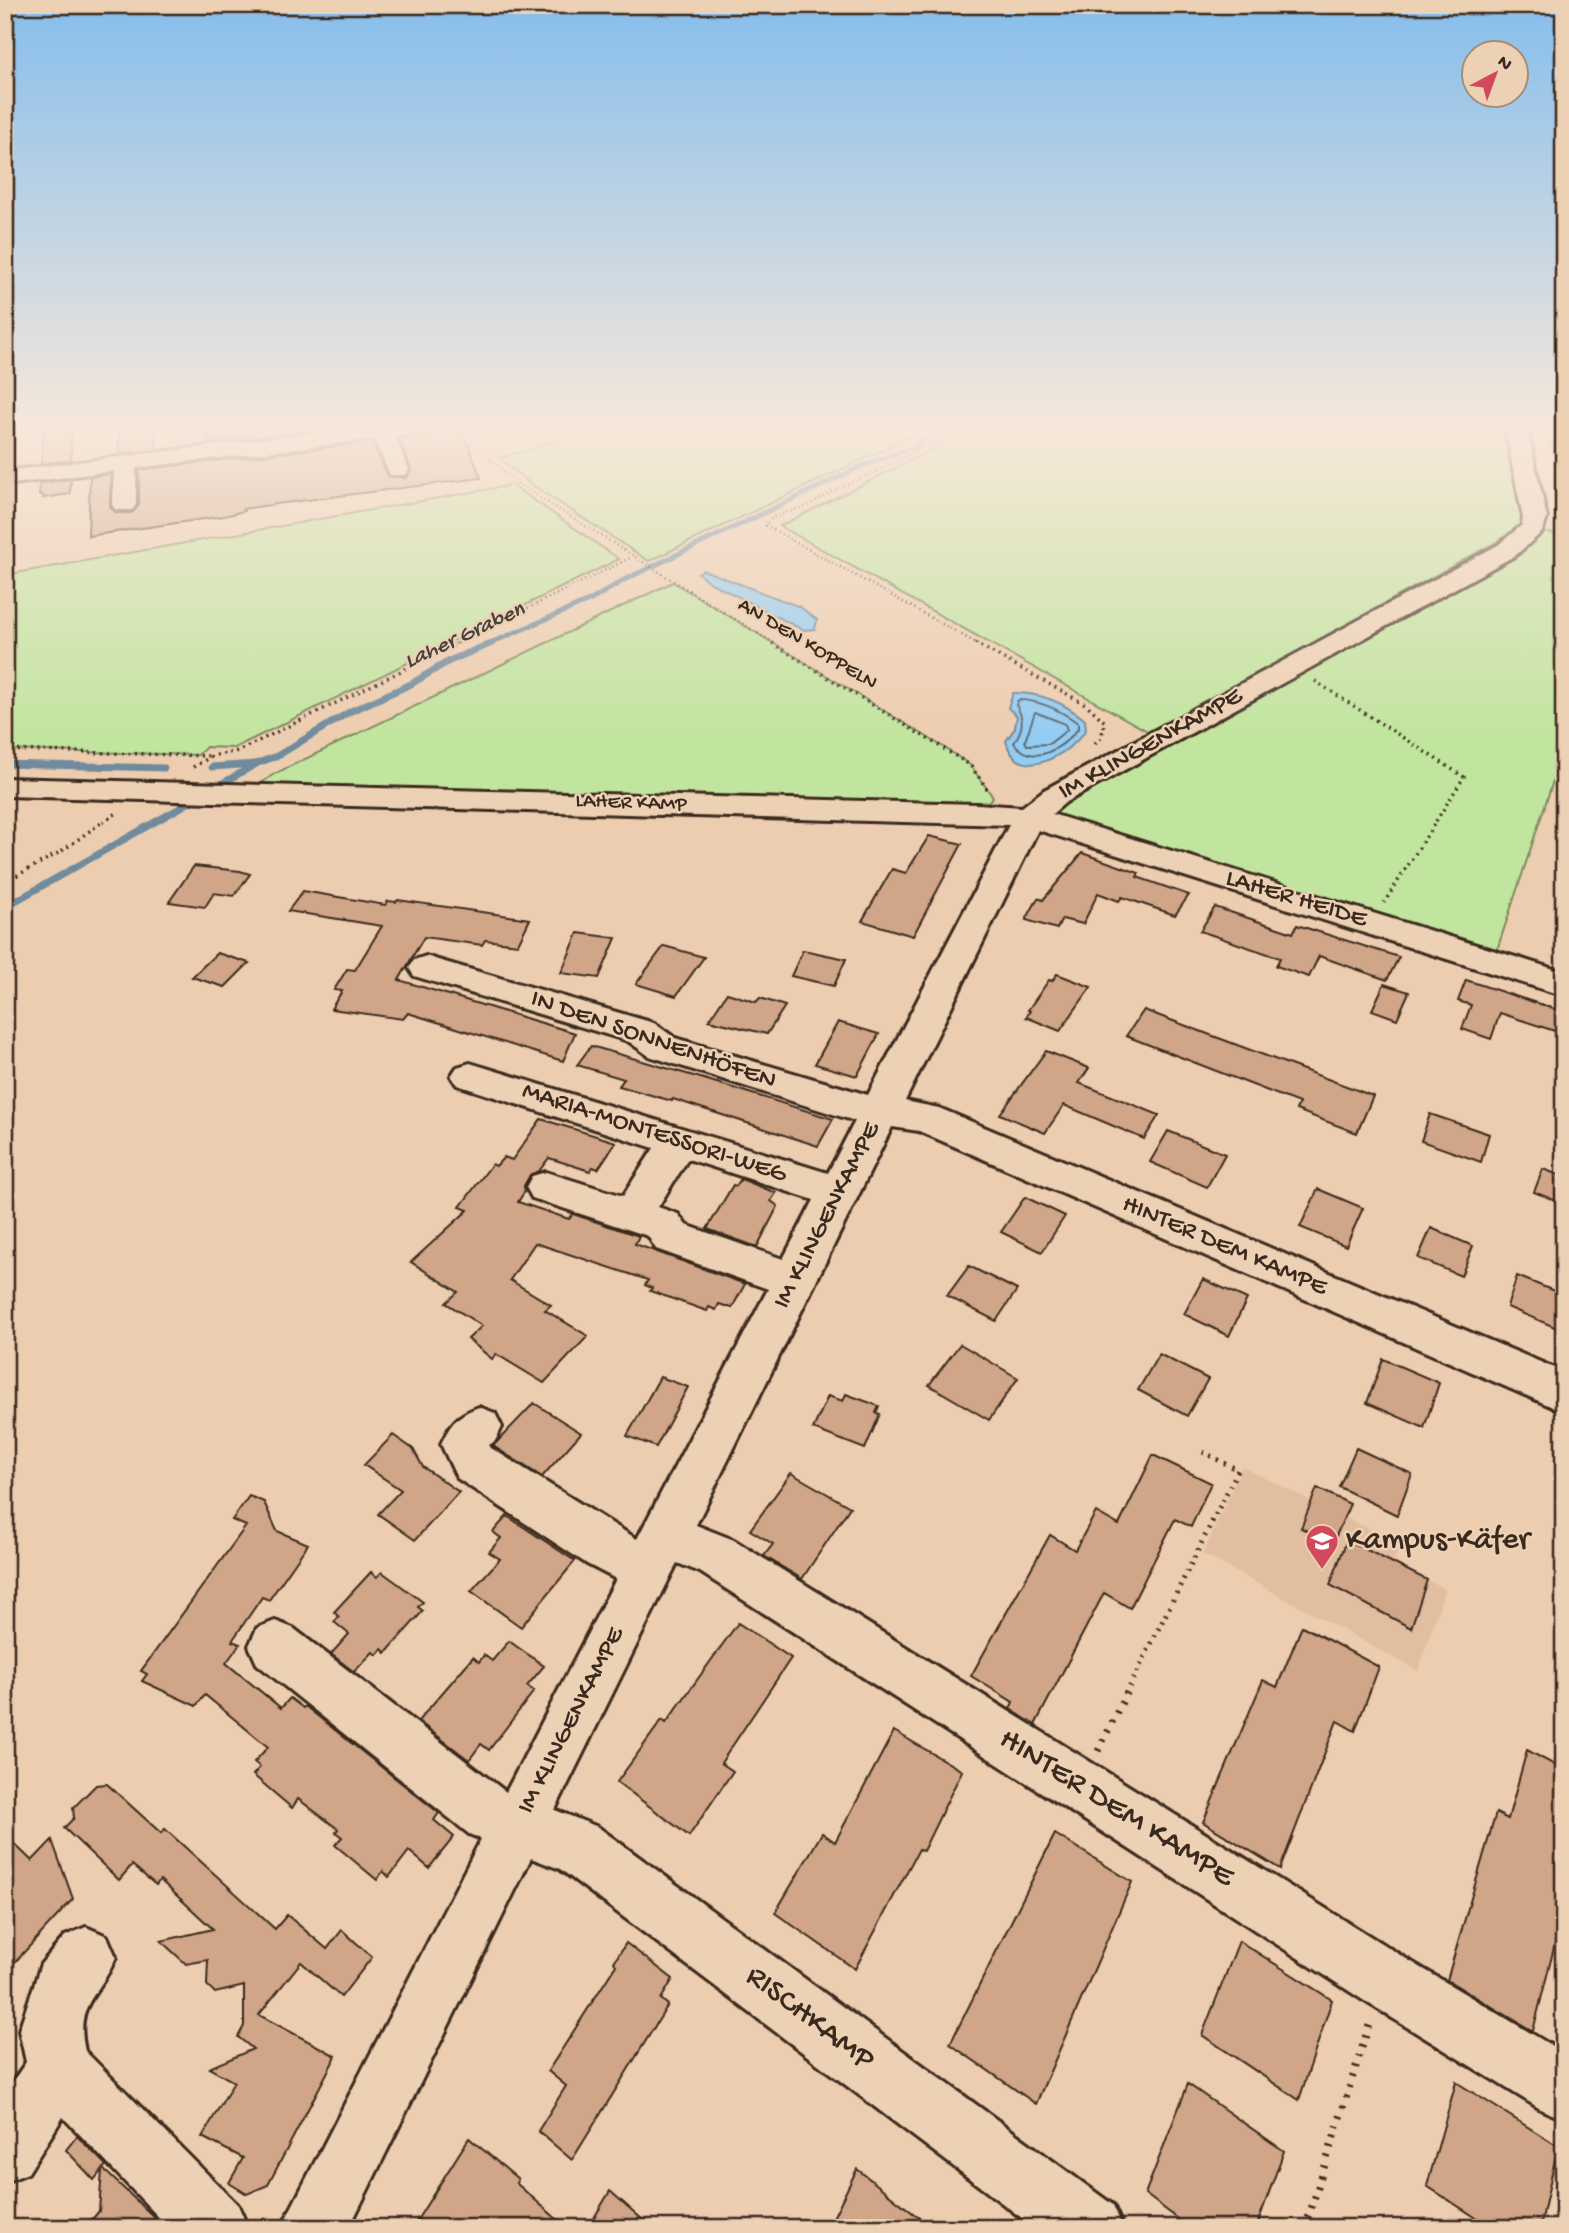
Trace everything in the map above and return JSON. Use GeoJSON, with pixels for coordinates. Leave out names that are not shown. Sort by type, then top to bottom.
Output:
{"type":"FeatureCollection","features":[{"type":"Feature","properties":{"kind":"street","name":"IM KLINGENKAMPE"},"geometry":{"type":"LineString","coordinates":[[314,2228],[1029,817],[1055,796],[1544,528]]}},
{"type":"Feature","properties":{"kind":"street"},"geometry":{"type":"LineString","coordinates":[[5,787],[166,792]]}},
{"type":"Feature","properties":{"kind":"street","name":"LAHER KAMP"},"geometry":{"type":"LineString","coordinates":[[166,792],[977,813],[1029,817]]}},
{"type":"Feature","properties":{"kind":"street","name":"LAHER HEIDE"},"geometry":{"type":"LineString","coordinates":[[1029,817],[1564,984]]}},
{"type":"Feature","properties":{"kind":"street","name":"IN DEN SONNENHÖFEN"},"geometry":{"type":"LineString","coordinates":[[426,968],[641,1032],[662,1047],[859,1108],[881,1111]]}},
{"type":"Feature","properties":{"kind":"street","name":"MARIA-MONTESSORI-WEG"},"geometry":{"type":"LineString","coordinates":[[470,1076],[839,1192]]}},
{"type":"Feature","properties":{"kind":"street","name":"HINTER DEM KAMPE"},"geometry":{"type":"LineString","coordinates":[[881,1111],[925,1118],[1564,1393]]}},
{"type":"Feature","properties":{"kind":"street"},"geometry":{"type":"LineString","coordinates":[[632,1216],[678,1142]]}},
{"type":"Feature","properties":{"kind":"street"},"geometry":{"type":"LineString","coordinates":[[546,1187],[663,1226],[671,1237],[702,1248],[706,1252],[794,1281]]}},
{"type":"Feature","properties":{"kind":"street","name":"HINTER DEM KAMPE"},"geometry":{"type":"LineString","coordinates":[[479,1427],[470,1433],[464,1444],[474,1463],[604,1548],[717,1556],[1384,1979],[1564,2088]]}},
{"type":"Feature","properties":{"kind":"street","name":"RISCHKAMP"},"geometry":{"type":"LineString","coordinates":[[275,1646],[489,1814],[578,1847],[1090,2228]]}},
{"type":"Feature","properties":{"kind":"street"},"geometry":{"type":"LineString","coordinates":[[86,1957],[62,1985],[50,2029],[58,2068],[215,2228]]}},
{"type":"Feature","properties":{"kind":"street"},"geometry":{"type":"LineString","coordinates":[[5,2150],[58,2068]]}},
{"type":"Feature","properties":{"kind":"path","name":"AN DEN KOPPELN"},"geometry":{"type":"LineString","coordinates":[[587,528],[945,748],[970,765],[993,797],[1029,817]]}},
{"type":"Feature","properties":{"kind":"path"},"geometry":{"type":"LineString","coordinates":[[771,528],[1087,705],[1105,722],[1101,738],[1091,747]]}},
{"type":"Feature","properties":{"kind":"path"},"geometry":{"type":"LineString","coordinates":[[5,750],[212,756],[238,751],[632,557]]}},
{"type":"Feature","properties":{"kind":"path"},"geometry":{"type":"LineString","coordinates":[[1293,667],[1464,776],[1372,923]]}},
{"type":"Feature","properties":{"kind":"path"},"geometry":{"type":"LineString","coordinates":[[166,792],[212,756]]}},
{"type":"Feature","properties":{"kind":"path"},"geometry":{"type":"LineString","coordinates":[[5,882],[62,851],[103,822]]}},
{"type":"Feature","properties":{"kind":"path"},"geometry":{"type":"LineString","coordinates":[[1080,1786],[1238,1471],[1201,1451]]}},
{"type":"Feature","properties":{"kind":"path"},"geometry":{"type":"LineString","coordinates":[[1305,2228],[1384,1979]]}},
{"type":"Feature","properties":{"kind":"shaded area","name":"Kampus-Käfer"},"geometry":{"type":"Polygon","coordinates":[[[1242,1467],[1400,1544],[1393,1563],[1445,1589],[1418,1671],[1203,1554],[1242,1467]]]}},
{"type":"Feature","properties":{"kind":"green space"},"geometry":{"type":"Polygon","coordinates":[[[269,528],[574,528],[619,559],[234,748],[206,747],[198,755],[5,750],[5,575],[269,528]]]}},
{"type":"Feature","properties":{"kind":"green space"},"geometry":{"type":"Polygon","coordinates":[[[599,528],[718,528],[649,561],[599,528]]]}},
{"type":"Feature","properties":{"kind":"green space"},"geometry":{"type":"Polygon","coordinates":[[[784,528],[1520,528],[1151,733],[784,528]]]}},
{"type":"Feature","properties":{"kind":"green space"},"geometry":{"type":"Polygon","coordinates":[[[1540,532],[1564,535],[1564,748],[1493,962],[1029,817],[1540,532]]]}},
{"type":"Feature","properties":{"kind":"green space"},"geometry":{"type":"Polygon","coordinates":[[[673,582],[945,748],[970,765],[993,797],[984,806],[253,789],[274,774],[673,582]]]}},
{"type":"Feature","properties":{"kind":"water"},"geometry":{"type":"Polygon","coordinates":[[[703,570],[800,607],[817,620],[815,629],[803,630],[709,582],[698,573],[703,570]]]}},
{"type":"Feature","properties":{"kind":"water"},"geometry":{"type":"Polygon","coordinates":[[[1013,693],[1032,694],[1069,708],[1085,720],[1086,730],[1056,756],[1032,764],[1021,762],[1012,754],[1006,741],[1015,728],[1017,716],[1008,708],[1013,693]]]}},
{"type":"Feature","properties":{"kind":"building"},"geometry":{"type":"Polygon","coordinates":[[[88,528],[141,528],[88,536],[88,528]]]}},
{"type":"Feature","properties":{"kind":"building"},"geometry":{"type":"Polygon","coordinates":[[[929,836],[962,844],[913,936],[862,921],[892,869],[906,873],[929,836]]]}},
{"type":"Feature","properties":{"kind":"building"},"geometry":{"type":"Polygon","coordinates":[[[1082,853],[1139,873],[1137,877],[1189,895],[1175,915],[1122,897],[1119,901],[1098,893],[1083,924],[1062,919],[1057,929],[1026,920],[1038,898],[1043,900],[1082,853]]]}},
{"type":"Feature","properties":{"kind":"building"},"geometry":{"type":"Polygon","coordinates":[[[194,866],[250,874],[234,896],[214,893],[205,907],[169,902],[194,866]]]}},
{"type":"Feature","properties":{"kind":"building"},"geometry":{"type":"Polygon","coordinates":[[[303,891],[385,905],[388,901],[398,900],[530,919],[518,944],[485,940],[482,945],[424,937],[399,980],[575,1033],[563,1061],[408,1013],[403,1019],[331,1009],[342,991],[334,990],[347,969],[355,970],[382,926],[288,911],[303,891]]]}},
{"type":"Feature","properties":{"kind":"building"},"geometry":{"type":"Polygon","coordinates":[[[1215,907],[1293,933],[1297,925],[1399,957],[1387,980],[1319,956],[1309,977],[1276,966],[1280,958],[1200,931],[1215,907]]]}},
{"type":"Feature","properties":{"kind":"building"},"geometry":{"type":"Polygon","coordinates":[[[578,933],[616,938],[599,978],[561,973],[578,933]]]}},
{"type":"Feature","properties":{"kind":"building"},"geometry":{"type":"Polygon","coordinates":[[[664,946],[704,957],[676,996],[636,984],[664,946]]]}},
{"type":"Feature","properties":{"kind":"building"},"geometry":{"type":"Polygon","coordinates":[[[803,950],[846,959],[834,986],[791,976],[803,950]]]}},
{"type":"Feature","properties":{"kind":"building"},"geometry":{"type":"Polygon","coordinates":[[[217,953],[249,963],[225,987],[192,977],[217,953]]]}},
{"type":"Feature","properties":{"kind":"building"},"geometry":{"type":"Polygon","coordinates":[[[1057,974],[1091,987],[1060,1031],[1026,1017],[1049,980],[1052,981],[1057,974]]]}},
{"type":"Feature","properties":{"kind":"building"},"geometry":{"type":"Polygon","coordinates":[[[1466,980],[1564,1012],[1564,1034],[1500,1013],[1491,1039],[1462,1029],[1471,1005],[1458,1001],[1466,980]]]}},
{"type":"Feature","properties":{"kind":"building"},"geometry":{"type":"Polygon","coordinates":[[[1384,984],[1409,992],[1397,1019],[1372,1010],[1384,984]]]}},
{"type":"Feature","properties":{"kind":"building"},"geometry":{"type":"Polygon","coordinates":[[[727,993],[756,1002],[760,998],[785,1006],[767,1034],[709,1020],[727,993]]]}},
{"type":"Feature","properties":{"kind":"building"},"geometry":{"type":"Polygon","coordinates":[[[1144,1010],[1373,1096],[1357,1133],[1296,1110],[1299,1103],[1126,1036],[1144,1010]]]}},
{"type":"Feature","properties":{"kind":"building"},"geometry":{"type":"Polygon","coordinates":[[[838,1022],[879,1034],[857,1076],[815,1064],[838,1022]]]}},
{"type":"Feature","properties":{"kind":"building"},"geometry":{"type":"Polygon","coordinates":[[[591,1046],[833,1119],[818,1146],[673,1099],[672,1101],[619,1086],[624,1079],[577,1065],[591,1046]]]}},
{"type":"Feature","properties":{"kind":"building"},"geometry":{"type":"Polygon","coordinates":[[[1046,1051],[1089,1068],[1079,1083],[1159,1115],[1144,1139],[1064,1105],[1045,1133],[1000,1114],[1046,1051]]]}},
{"type":"Feature","properties":{"kind":"building"},"geometry":{"type":"Polygon","coordinates":[[[1430,1114],[1489,1134],[1481,1162],[1421,1141],[1430,1114]]]}},
{"type":"Feature","properties":{"kind":"building"},"geometry":{"type":"Polygon","coordinates":[[[541,1119],[616,1142],[598,1169],[593,1167],[590,1171],[549,1158],[539,1171],[530,1175],[518,1202],[569,1219],[573,1214],[639,1236],[635,1244],[745,1284],[732,1308],[719,1304],[716,1310],[709,1307],[707,1311],[650,1291],[652,1288],[645,1285],[648,1280],[535,1243],[510,1280],[551,1305],[545,1310],[588,1336],[544,1383],[496,1354],[492,1359],[468,1339],[482,1326],[446,1303],[458,1292],[411,1262],[468,1210],[460,1207],[492,1164],[496,1166],[504,1157],[512,1160],[541,1119]]]}},
{"type":"Feature","properties":{"kind":"building"},"geometry":{"type":"Polygon","coordinates":[[[1168,1131],[1225,1154],[1207,1187],[1150,1162],[1168,1131]]]}},
{"type":"Feature","properties":{"kind":"building"},"geometry":{"type":"Polygon","coordinates":[[[1543,1169],[1564,1177],[1564,1204],[1534,1192],[1543,1169]]]}},
{"type":"Feature","properties":{"kind":"building"},"geometry":{"type":"Polygon","coordinates":[[[741,1179],[776,1193],[771,1201],[778,1206],[757,1247],[707,1229],[733,1185],[736,1186],[741,1179]]]}},
{"type":"Feature","properties":{"kind":"building"},"geometry":{"type":"Polygon","coordinates":[[[1318,1189],[1363,1208],[1346,1246],[1300,1227],[1318,1189]]]}},
{"type":"Feature","properties":{"kind":"building"},"geometry":{"type":"Polygon","coordinates":[[[1025,1197],[1065,1216],[1042,1252],[1001,1232],[1025,1197]]]}},
{"type":"Feature","properties":{"kind":"building"},"geometry":{"type":"Polygon","coordinates":[[[1431,1228],[1473,1246],[1461,1276],[1418,1258],[1431,1228]]]}},
{"type":"Feature","properties":{"kind":"building"},"geometry":{"type":"Polygon","coordinates":[[[969,1266],[1017,1290],[996,1321],[947,1296],[969,1266]]]}},
{"type":"Feature","properties":{"kind":"building"},"geometry":{"type":"Polygon","coordinates":[[[1517,1276],[1564,1295],[1564,1331],[1507,1307],[1517,1276]]]}},
{"type":"Feature","properties":{"kind":"building"},"geometry":{"type":"Polygon","coordinates":[[[1203,1279],[1247,1299],[1229,1336],[1184,1314],[1203,1279]]]}},
{"type":"Feature","properties":{"kind":"building"},"geometry":{"type":"Polygon","coordinates":[[[960,1344],[1018,1378],[989,1420],[929,1385],[960,1344]]]}},
{"type":"Feature","properties":{"kind":"building"},"geometry":{"type":"Polygon","coordinates":[[[1159,1354],[1208,1379],[1187,1416],[1138,1390],[1159,1354]]]}},
{"type":"Feature","properties":{"kind":"building"},"geometry":{"type":"Polygon","coordinates":[[[1383,1359],[1439,1383],[1424,1428],[1367,1403],[1383,1359]]]}},
{"type":"Feature","properties":{"kind":"building"},"geometry":{"type":"Polygon","coordinates":[[[660,1377],[688,1387],[656,1447],[627,1436],[660,1377]]]}},
{"type":"Feature","properties":{"kind":"building"},"geometry":{"type":"Polygon","coordinates":[[[846,1394],[879,1406],[876,1413],[880,1414],[865,1449],[813,1429],[828,1396],[843,1401],[846,1394]]]}},
{"type":"Feature","properties":{"kind":"building"},"geometry":{"type":"Polygon","coordinates":[[[534,1403],[581,1433],[542,1477],[493,1446],[534,1403]]]}},
{"type":"Feature","properties":{"kind":"building"},"geometry":{"type":"Polygon","coordinates":[[[393,1435],[413,1449],[423,1467],[459,1492],[415,1540],[378,1514],[401,1490],[364,1465],[393,1435]]]}},
{"type":"Feature","properties":{"kind":"building"},"geometry":{"type":"Polygon","coordinates":[[[1356,1448],[1412,1474],[1397,1515],[1339,1487],[1356,1448]]]}},
{"type":"Feature","properties":{"kind":"building"},"geometry":{"type":"Polygon","coordinates":[[[1153,1455],[1211,1483],[1191,1527],[1175,1519],[1130,1608],[1104,1593],[1035,1725],[1010,1709],[1013,1702],[971,1676],[1050,1535],[1075,1550],[1096,1512],[1119,1525],[1153,1455]]]}},
{"type":"Feature","properties":{"kind":"building"},"geometry":{"type":"Polygon","coordinates":[[[791,1473],[850,1507],[802,1579],[764,1556],[773,1544],[750,1530],[791,1473]]]}},
{"type":"Feature","properties":{"kind":"building"},"geometry":{"type":"Polygon","coordinates":[[[1317,1488],[1350,1504],[1333,1543],[1301,1528],[1317,1488]]]}},
{"type":"Feature","properties":{"kind":"building"},"geometry":{"type":"Polygon","coordinates":[[[249,1496],[264,1502],[277,1531],[308,1544],[269,1600],[262,1597],[232,1641],[240,1644],[226,1663],[281,1708],[290,1698],[303,1708],[305,1706],[439,1813],[434,1820],[454,1837],[429,1868],[409,1851],[389,1877],[383,1871],[377,1880],[335,1845],[342,1837],[336,1832],[338,1829],[298,1799],[292,1808],[253,1775],[260,1767],[254,1762],[268,1747],[205,1695],[196,1706],[142,1681],[147,1674],[141,1671],[246,1526],[232,1520],[249,1496]]]}},
{"type":"Feature","properties":{"kind":"building"},"geometry":{"type":"Polygon","coordinates":[[[507,1516],[575,1561],[521,1627],[471,1591],[500,1559],[489,1552],[501,1538],[493,1532],[507,1516]]]}},
{"type":"Feature","properties":{"kind":"building"},"geometry":{"type":"Polygon","coordinates":[[[1347,1540],[1427,1580],[1411,1628],[1330,1585],[1347,1540]]]}},
{"type":"Feature","properties":{"kind":"building"},"geometry":{"type":"Polygon","coordinates":[[[371,1572],[377,1577],[382,1572],[423,1602],[418,1607],[423,1611],[386,1653],[382,1649],[377,1655],[373,1652],[354,1672],[331,1654],[349,1634],[334,1622],[339,1617],[334,1612],[371,1572]]]}},
{"type":"Feature","properties":{"kind":"building"},"geometry":{"type":"Polygon","coordinates":[[[738,1623],[791,1658],[721,1763],[733,1771],[689,1836],[617,1782],[662,1720],[666,1723],[738,1623]]]}},
{"type":"Feature","properties":{"kind":"building"},"geometry":{"type":"Polygon","coordinates":[[[1302,1626],[1379,1667],[1355,1731],[1337,1721],[1280,1869],[1203,1822],[1263,1680],[1277,1687],[1302,1626]]]}},
{"type":"Feature","properties":{"kind":"building"},"geometry":{"type":"Polygon","coordinates":[[[509,1641],[544,1666],[527,1686],[534,1691],[489,1750],[481,1744],[469,1760],[418,1721],[473,1657],[479,1662],[484,1655],[492,1661],[509,1641]]]}},
{"type":"Feature","properties":{"kind":"building"},"geometry":{"type":"Polygon","coordinates":[[[894,1731],[962,1771],[923,1851],[919,1849],[855,1969],[775,1913],[822,1833],[835,1842],[894,1731]]]}},
{"type":"Feature","properties":{"kind":"building"},"geometry":{"type":"Polygon","coordinates":[[[1527,1750],[1564,1770],[1564,1908],[1533,2031],[1447,1980],[1496,1813],[1508,1819],[1527,1750]]]}},
{"type":"Feature","properties":{"kind":"building"},"geometry":{"type":"Polygon","coordinates":[[[107,1784],[161,1833],[165,1829],[275,1929],[287,1915],[327,1949],[342,1930],[372,1957],[341,1997],[301,1962],[259,2015],[336,2056],[268,2185],[247,2194],[229,2183],[243,2158],[202,2137],[234,2082],[209,2068],[253,2049],[238,2037],[244,2026],[244,1986],[215,1993],[207,1985],[208,1960],[186,1964],[161,1941],[213,1929],[160,1880],[156,1885],[132,1865],[119,1880],[64,1828],[74,1818],[73,1808],[96,1785],[107,1784]]]}},
{"type":"Feature","properties":{"kind":"building"},"geometry":{"type":"Polygon","coordinates":[[[1055,1834],[1132,1882],[1036,2104],[950,2044],[1055,1834]]]}},
{"type":"Feature","properties":{"kind":"building"},"geometry":{"type":"Polygon","coordinates":[[[5,1835],[32,1861],[52,1840],[73,1899],[5,1973],[5,1835]]]}},
{"type":"Feature","properties":{"kind":"building"},"geometry":{"type":"Polygon","coordinates":[[[1239,1941],[1332,2000],[1299,2100],[1202,2035],[1239,1941]]]}},
{"type":"Feature","properties":{"kind":"building"},"geometry":{"type":"Polygon","coordinates":[[[626,1943],[673,1979],[661,1999],[668,2005],[572,2160],[538,2131],[566,2086],[548,2071],[616,1965],[614,1962],[626,1943]]]}},
{"type":"Feature","properties":{"kind":"building"},"geometry":{"type":"Polygon","coordinates":[[[1456,2082],[1558,2146],[1540,2228],[1492,2228],[1427,2186],[1456,2082]]]}},
{"type":"Feature","properties":{"kind":"building"},"geometry":{"type":"Polygon","coordinates":[[[1188,2084],[1284,2151],[1256,2228],[1190,2228],[1145,2194],[1188,2084]]]}},
{"type":"Feature","properties":{"kind":"building"},"geometry":{"type":"Polygon","coordinates":[[[77,2136],[106,2165],[103,2169],[155,2218],[148,2228],[85,2228],[99,2211],[102,2170],[94,2180],[66,2150],[77,2136]]]}},
{"type":"Feature","properties":{"kind":"building"},"geometry":{"type":"Polygon","coordinates":[[[469,2138],[518,2179],[516,2183],[567,2228],[412,2228],[469,2138]]]}},
{"type":"Feature","properties":{"kind":"building"},"geometry":{"type":"Polygon","coordinates":[[[857,2169],[932,2228],[828,2228],[857,2169]]]}},
{"type":"Feature","properties":{"kind":"building"},"geometry":{"type":"Polygon","coordinates":[[[610,2191],[652,2228],[588,2228],[610,2191]]]}},
{"type":"Feature","properties":{"kind":"waterway","name":"Laher Graben"},"geometry":{"type":"LineString","coordinates":[[488,644],[591,600],[624,580],[732,528]]}},
{"type":"Feature","properties":{"kind":"waterway","name":"Laher Graben"},"geometry":{"type":"LineString","coordinates":[[214,788],[258,763],[277,756],[351,711],[411,684],[449,661],[492,643]]}},
{"type":"Feature","properties":{"kind":"waterway"},"geometry":{"type":"LineString","coordinates":[[5,764],[164,768]]}},
{"type":"Feature","properties":{"kind":"waterway"},"geometry":{"type":"LineString","coordinates":[[212,767],[255,764]]}},
{"type":"Feature","properties":{"kind":"waterway","name":"Laher Graben"},"geometry":{"type":"LineString","coordinates":[[5,907],[199,797]]}},
{"type":"Feature","properties":{"kind":"place","name":"Kampus-Käfer"},"geometry":{"type":"Point","coordinates":[1322,1571]}}]}
